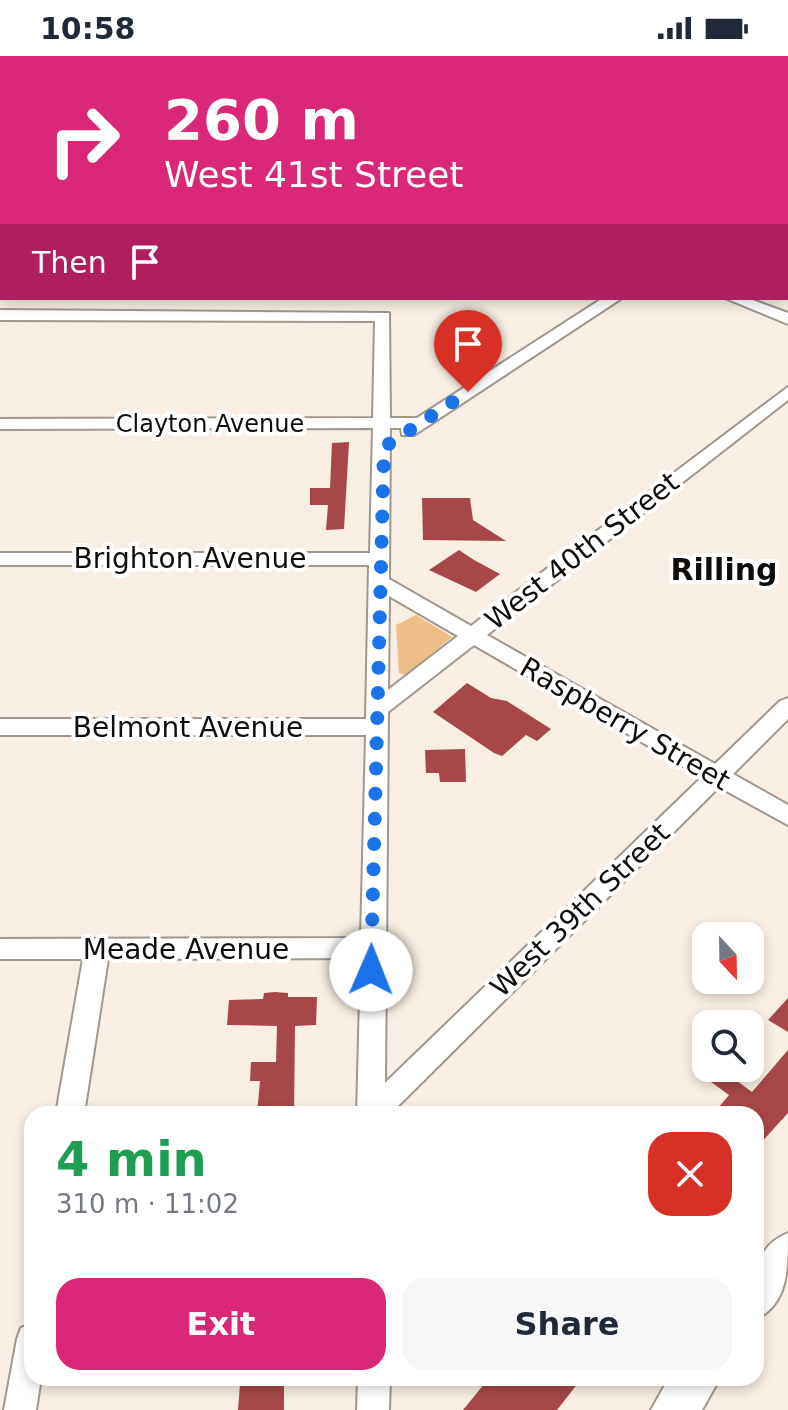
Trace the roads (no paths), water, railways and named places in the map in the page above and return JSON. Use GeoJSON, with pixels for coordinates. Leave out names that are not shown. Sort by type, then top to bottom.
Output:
{"type":"FeatureCollection","features":[{"type":"Feature","properties":{"kind":"main road"},"geometry":{"type":"LineString","coordinates":[[764,1287],[788,1254]]}},
{"type":"Feature","properties":{"kind":"main road"},"geometry":{"type":"LineString","coordinates":[[674,1410],[691,1386]]}},
{"type":"Feature","properties":{"kind":"street"},"geometry":{"type":"LineString","coordinates":[[384,447],[611,300]]}},
{"type":"Feature","properties":{"kind":"street"},"geometry":{"type":"LineString","coordinates":[[738,300],[788,319]]}},
{"type":"Feature","properties":{"kind":"street"},"geometry":{"type":"LineString","coordinates":[[0,315],[383,316],[384,447],[371,948],[372,1106]]}},
{"type":"Feature","properties":{"kind":"street","name":"West 40th Street"},"geometry":{"type":"LineString","coordinates":[[376,718],[472,636],[788,392]]}},
{"type":"Feature","properties":{"kind":"street","name":"Clayton Avenue"},"geometry":{"type":"LineString","coordinates":[[0,424],[420,423]]}},
{"type":"Feature","properties":{"kind":"street","name":"Brighton Avenue"},"geometry":{"type":"LineString","coordinates":[[0,559],[380,559]]}},
{"type":"Feature","properties":{"kind":"street","name":"Raspberry Street"},"geometry":{"type":"LineString","coordinates":[[379,582],[788,816]]}},
{"type":"Feature","properties":{"kind":"street","name":"West 39th Street"},"geometry":{"type":"LineString","coordinates":[[380,1106],[788,706]]}},
{"type":"Feature","properties":{"kind":"street","name":"Belmont Avenue"},"geometry":{"type":"LineString","coordinates":[[0,727],[376,718]]}},
{"type":"Feature","properties":{"kind":"street","name":"Meade Avenue"},"geometry":{"type":"LineString","coordinates":[[0,949],[371,948]]}},
{"type":"Feature","properties":{"kind":"street"},"geometry":{"type":"LineString","coordinates":[[71,1106],[97,949]]}},
{"type":"Feature","properties":{"kind":"street"},"geometry":{"type":"LineString","coordinates":[[20,1410],[24,1386]]}},
{"type":"Feature","properties":{"kind":"street"},"geometry":{"type":"LineString","coordinates":[[373,1410],[374,1386]]}},
{"type":"Feature","properties":{"kind":"district","name":"Rilling"},"geometry":{"type":"Point","coordinates":[724,569]}}]}
